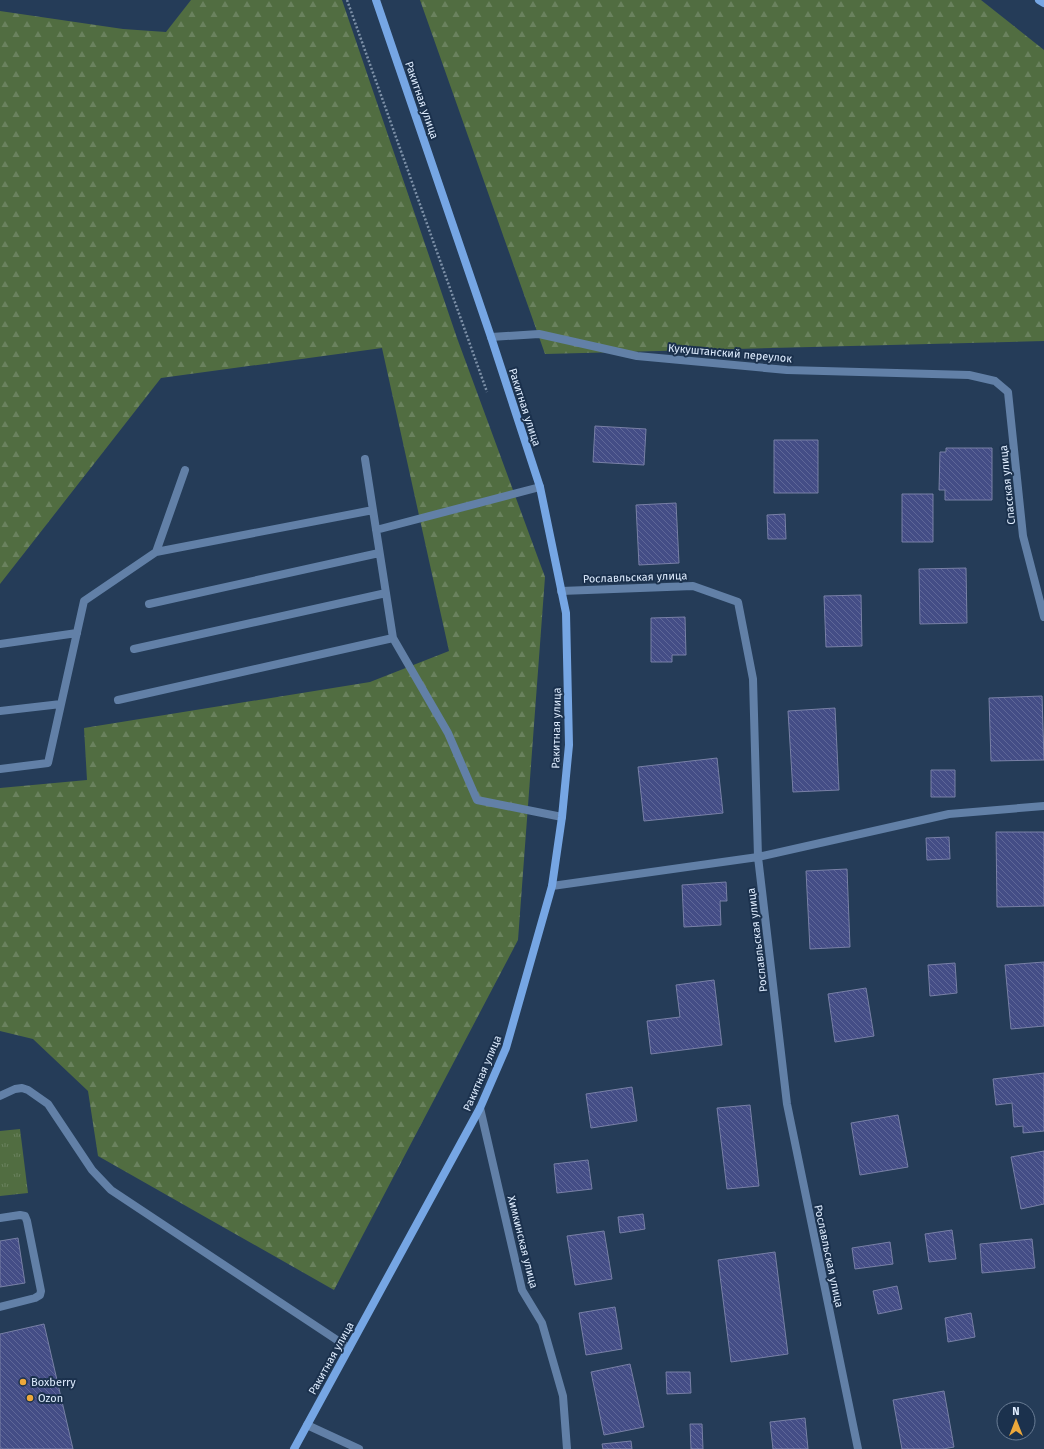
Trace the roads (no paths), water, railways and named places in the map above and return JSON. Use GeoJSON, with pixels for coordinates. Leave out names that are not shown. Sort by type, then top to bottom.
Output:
{"type":"FeatureCollection","features":[{"type":"Feature","properties":{"kind":"street","name":"Ракитная улица"},"geometry":{"type":"LineString","coordinates":[[294,1449],[480,1108],[506,1048],[552,886],[562,817],[568,745],[566,613],[540,487],[491,337],[376,0]]}},
{"type":"Feature","properties":{"kind":"street"},"geometry":{"type":"LineString","coordinates":[[1039,0],[1044,3]]}},
{"type":"Feature","properties":{"kind":"street","name":"Кукуштанский переулок"},"geometry":{"type":"LineString","coordinates":[[491,337],[539,334],[637,356],[787,370],[969,375]]}},
{"type":"Feature","properties":{"kind":"street","name":"Спасская улица"},"geometry":{"type":"LineString","coordinates":[[969,375],[995,381],[1008,392],[1023,536],[1044,617]]}},
{"type":"Feature","properties":{"kind":"street"},"geometry":{"type":"LineString","coordinates":[[365,459],[393,638],[448,733],[477,800],[562,817]]}},
{"type":"Feature","properties":{"kind":"street"},"geometry":{"type":"LineString","coordinates":[[156,552],[185,470]]}},
{"type":"Feature","properties":{"kind":"street"},"geometry":{"type":"LineString","coordinates":[[376,530],[540,487]]}},
{"type":"Feature","properties":{"kind":"street"},"geometry":{"type":"LineString","coordinates":[[0,769],[48,763],[84,601],[156,552],[373,510]]}},
{"type":"Feature","properties":{"kind":"street"},"geometry":{"type":"LineString","coordinates":[[149,604],[379,553]]}},
{"type":"Feature","properties":{"kind":"street","name":"Рославльская улица"},"geometry":{"type":"LineString","coordinates":[[561,591],[693,586],[738,602],[752,679],[758,857],[787,1104],[858,1449]]}},
{"type":"Feature","properties":{"kind":"street"},"geometry":{"type":"LineString","coordinates":[[134,649],[386,593]]}},
{"type":"Feature","properties":{"kind":"street"},"geometry":{"type":"LineString","coordinates":[[0,644],[77,633]]}},
{"type":"Feature","properties":{"kind":"street"},"geometry":{"type":"LineString","coordinates":[[118,700],[393,638]]}},
{"type":"Feature","properties":{"kind":"street"},"geometry":{"type":"LineString","coordinates":[[0,711],[61,704]]}},
{"type":"Feature","properties":{"kind":"street"},"geometry":{"type":"LineString","coordinates":[[552,886],[758,857],[949,814],[1044,806]]}},
{"type":"Feature","properties":{"kind":"street"},"geometry":{"type":"LineString","coordinates":[[0,1096],[15,1089],[22,1088],[28,1090],[48,1104],[92,1170],[111,1190],[349,1348]]}},
{"type":"Feature","properties":{"kind":"street","name":"Химкинская улица"},"geometry":{"type":"LineString","coordinates":[[480,1108],[522,1290],[542,1323],[563,1396],[567,1449]]}},
{"type":"Feature","properties":{"kind":"street"},"geometry":{"type":"LineString","coordinates":[[0,1218],[20,1215],[25,1216],[41,1291],[40,1295],[35,1298],[0,1307]]}},
{"type":"Feature","properties":{"kind":"street"},"geometry":{"type":"LineString","coordinates":[[307,1425],[359,1449]]}},
{"type":"Feature","properties":{"kind":"place","name":"Boxberry"},"geometry":{"type":"Point","coordinates":[23,1382]}},
{"type":"Feature","properties":{"kind":"place","name":"Ozon"},"geometry":{"type":"Point","coordinates":[30,1398]}}]}
